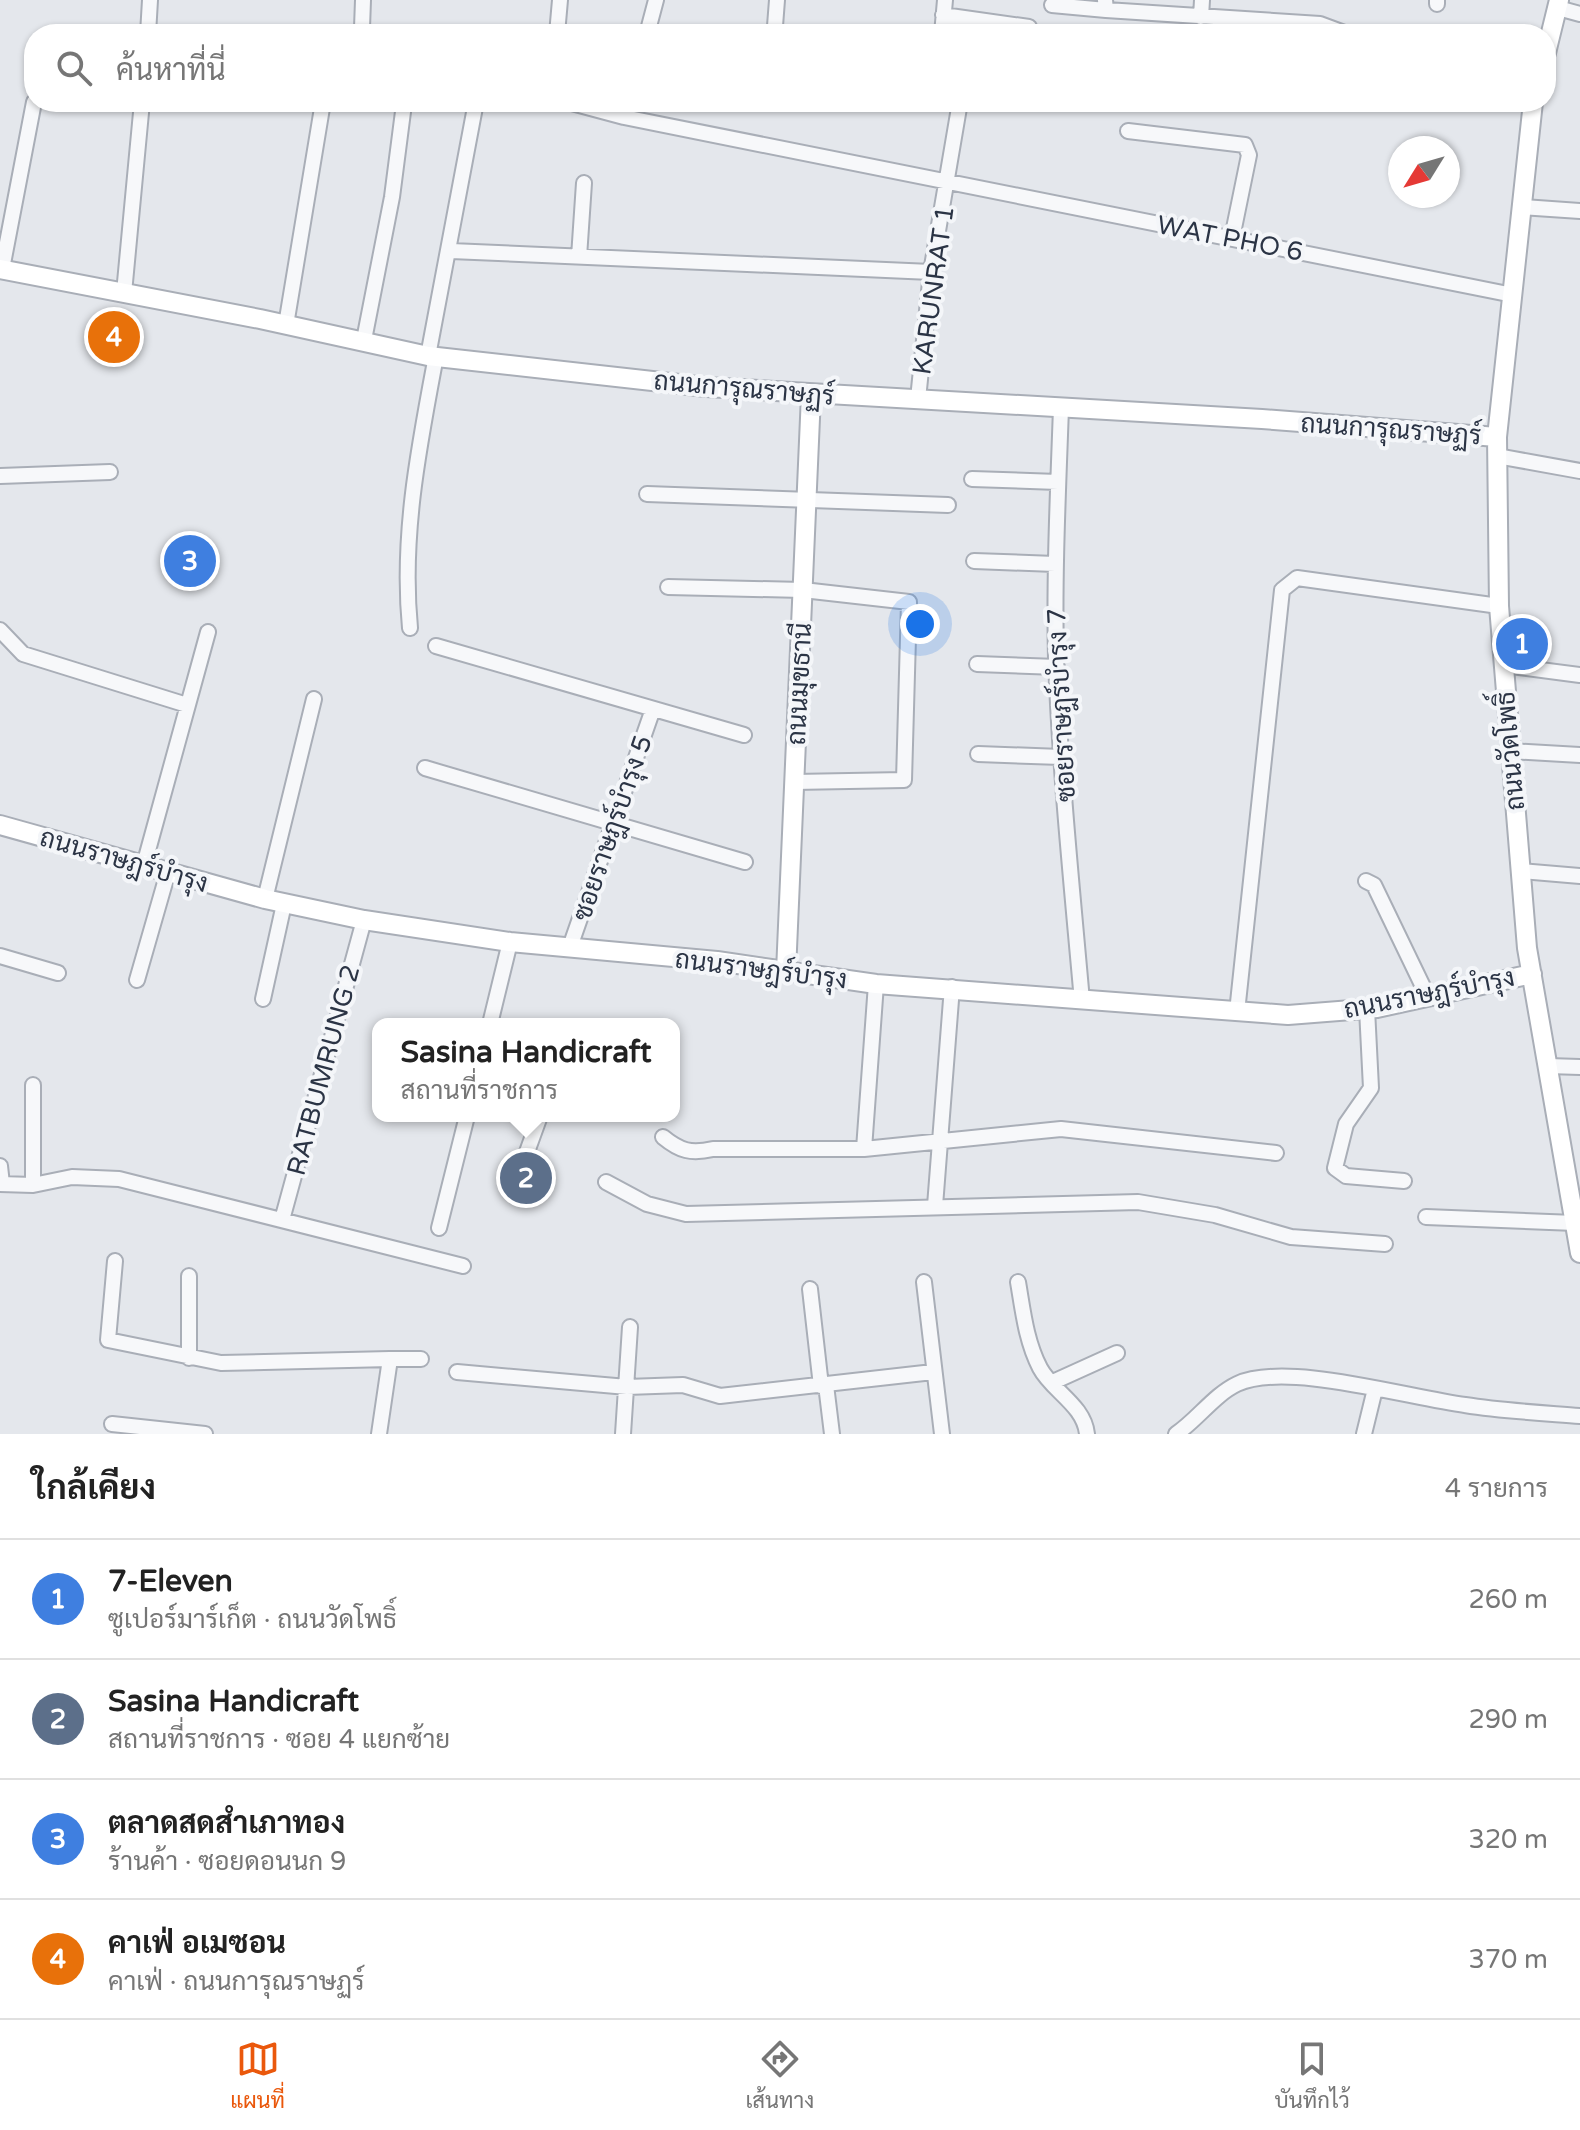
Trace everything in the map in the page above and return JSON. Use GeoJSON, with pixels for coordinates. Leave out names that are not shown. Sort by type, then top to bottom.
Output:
{"type":"FeatureCollection","features":[{"type":"Feature","properties":{"kind":"street"},"geometry":{"type":"LineString","coordinates":[[149,24],[150,0]]}},
{"type":"Feature","properties":{"kind":"street"},"geometry":{"type":"LineString","coordinates":[[362,24],[363,0]]}},
{"type":"Feature","properties":{"kind":"street"},"geometry":{"type":"LineString","coordinates":[[558,24],[560,0]]}},
{"type":"Feature","properties":{"kind":"street"},"geometry":{"type":"LineString","coordinates":[[650,24],[656,0]]}},
{"type":"Feature","properties":{"kind":"street"},"geometry":{"type":"LineString","coordinates":[[775,24],[777,0]]}},
{"type":"Feature","properties":{"kind":"street"},"geometry":{"type":"LineString","coordinates":[[1201,17],[1202,0]]}},
{"type":"Feature","properties":{"kind":"street"},"geometry":{"type":"LineString","coordinates":[[1553,24],[1558,4],[1580,14]]}},
{"type":"Feature","properties":{"kind":"street"},"geometry":{"type":"LineString","coordinates":[[1052,5],[1106,5],[1201,17],[1320,24]]}},
{"type":"Feature","properties":{"kind":"street"},"geometry":{"type":"LineString","coordinates":[[944,8],[1016,24]]}},
{"type":"Feature","properties":{"kind":"street"},"geometry":{"type":"LineString","coordinates":[[1,269],[32,112]]}},
{"type":"Feature","properties":{"kind":"street"},"geometry":{"type":"LineString","coordinates":[[124,293],[141,112]]}},
{"type":"Feature","properties":{"kind":"street"},"geometry":{"type":"LineString","coordinates":[[286,325],[317,112]]}},
{"type":"Feature","properties":{"kind":"street"},"geometry":{"type":"LineString","coordinates":[[364,340],[392,197],[403,112]]}},
{"type":"Feature","properties":{"kind":"street"},"geometry":{"type":"LineString","coordinates":[[410,628],[406,562],[416,465],[474,112]]}},
{"type":"Feature","properties":{"kind":"street","name":"WAT PHO 6"},"geometry":{"type":"LineString","coordinates":[[639,112],[948,181],[1513,295]]}},
{"type":"Feature","properties":{"kind":"street","name":"KARUNRAT 1"},"geometry":{"type":"LineString","coordinates":[[918,399],[931,272],[958,112]]}},
{"type":"Feature","properties":{"kind":"street","name":"ถนนวัดโพธิ์"},"geometry":{"type":"LineString","coordinates":[[1529,112],[1497,447],[1499,606],[1520,871],[1532,974],[1580,1253]]}},
{"type":"Feature","properties":{"kind":"street"},"geometry":{"type":"LineString","coordinates":[[1128,131],[1245,145],[1249,155],[1232,238]]}},
{"type":"Feature","properties":{"kind":"street"},"geometry":{"type":"LineString","coordinates":[[579,257],[584,183]]}},
{"type":"Feature","properties":{"kind":"street"},"geometry":{"type":"LineString","coordinates":[[1522,207],[1580,211]]}},
{"type":"Feature","properties":{"kind":"street"},"geometry":{"type":"LineString","coordinates":[[451,251],[931,272]]}},
{"type":"Feature","properties":{"kind":"street","name":"ถนนการุณราษฏร์"},"geometry":{"type":"LineString","coordinates":[[1,269],[432,356],[706,387],[1061,408],[1497,447]]}},
{"type":"Feature","properties":{"kind":"street","name":"ถนนมุขธานี"},"geometry":{"type":"LineString","coordinates":[[786,972],[811,395]]}},
{"type":"Feature","properties":{"kind":"street","name":"ซอยราษฎร์บำรุง 7"},"geometry":{"type":"LineString","coordinates":[[1061,408],[1055,564],[1057,667],[1061,757],[1082,1001]]}},
{"type":"Feature","properties":{"kind":"street"},"geometry":{"type":"LineString","coordinates":[[1497,447],[1580,471]]}},
{"type":"Feature","properties":{"kind":"street"},"geometry":{"type":"LineString","coordinates":[[0,476],[110,472]]}},
{"type":"Feature","properties":{"kind":"street"},"geometry":{"type":"LineString","coordinates":[[972,479],[1058,482]]}},
{"type":"Feature","properties":{"kind":"street"},"geometry":{"type":"LineString","coordinates":[[647,494],[806,497],[948,505]]}},
{"type":"Feature","properties":{"kind":"street"},"geometry":{"type":"LineString","coordinates":[[974,561],[1055,564]]}},
{"type":"Feature","properties":{"kind":"street"},"geometry":{"type":"LineString","coordinates":[[1237,1012],[1282,590],[1297,578],[1499,606]]}},
{"type":"Feature","properties":{"kind":"street"},"geometry":{"type":"LineString","coordinates":[[668,587],[803,590],[909,602],[904,780],[794,782]]}},
{"type":"Feature","properties":{"kind":"street"},"geometry":{"type":"LineString","coordinates":[[0,630],[23,654],[187,705]]}},
{"type":"Feature","properties":{"kind":"street"},"geometry":{"type":"LineString","coordinates":[[144,865],[208,632]]}},
{"type":"Feature","properties":{"kind":"street"},"geometry":{"type":"LineString","coordinates":[[436,646],[744,735]]}},
{"type":"Feature","properties":{"kind":"street"},"geometry":{"type":"LineString","coordinates":[[977,664],[1057,667]]}},
{"type":"Feature","properties":{"kind":"street"},"geometry":{"type":"LineString","coordinates":[[1503,665],[1580,675]]}},
{"type":"Feature","properties":{"kind":"street"},"geometry":{"type":"LineString","coordinates":[[265,899],[314,699]]}},
{"type":"Feature","properties":{"kind":"street","name":"ซอยราษฎร์บำรุง 5"},"geometry":{"type":"LineString","coordinates":[[570,947],[653,709]]}},
{"type":"Feature","properties":{"kind":"street"},"geometry":{"type":"LineString","coordinates":[[1510,751],[1580,755]]}},
{"type":"Feature","properties":{"kind":"street"},"geometry":{"type":"LineString","coordinates":[[978,754],[1061,757]]}},
{"type":"Feature","properties":{"kind":"street"},"geometry":{"type":"LineString","coordinates":[[425,768],[745,862]]}},
{"type":"Feature","properties":{"kind":"street","name":"ถนนราษฎร์บำรุง"},"geometry":{"type":"LineString","coordinates":[[0,825],[284,904],[364,920],[510,942],[717,961],[876,984],[952,987],[1082,1001],[1288,1015],[1367,1009],[1532,974]]}},
{"type":"Feature","properties":{"kind":"street"},"geometry":{"type":"LineString","coordinates":[[1520,871],[1580,876]]}},
{"type":"Feature","properties":{"kind":"street"},"geometry":{"type":"LineString","coordinates":[[137,980],[168,872]]}},
{"type":"Feature","properties":{"kind":"street"},"geometry":{"type":"LineString","coordinates":[[1366,881],[1374,885],[1428,997]]}},
{"type":"Feature","properties":{"kind":"street"},"geometry":{"type":"LineString","coordinates":[[263,999],[284,904]]}},
{"type":"Feature","properties":{"kind":"street","name":"RATBUMRUNG 2"},"geometry":{"type":"LineString","coordinates":[[282,1220],[364,920]]}},
{"type":"Feature","properties":{"kind":"street"},"geometry":{"type":"LineString","coordinates":[[491,1018],[510,942]]}},
{"type":"Feature","properties":{"kind":"street"},"geometry":{"type":"LineString","coordinates":[[0,956],[58,973]]}},
{"type":"Feature","properties":{"kind":"street"},"geometry":{"type":"LineString","coordinates":[[864,1149],[876,984]]}},
{"type":"Feature","properties":{"kind":"street"},"geometry":{"type":"LineString","coordinates":[[935,1206],[952,987]]}},
{"type":"Feature","properties":{"kind":"street"},"geometry":{"type":"LineString","coordinates":[[1367,1009],[1371,1088],[1346,1124],[1335,1168],[1346,1176],[1404,1181]]}},
{"type":"Feature","properties":{"kind":"street"},"geometry":{"type":"LineString","coordinates":[[1548,1066],[1580,1067]]}},
{"type":"Feature","properties":{"kind":"street"},"geometry":{"type":"LineString","coordinates":[[33,1085],[33,1185]]}},
{"type":"Feature","properties":{"kind":"street"},"geometry":{"type":"LineString","coordinates":[[439,1228],[466,1122]]}},
{"type":"Feature","properties":{"kind":"street"},"geometry":{"type":"LineString","coordinates":[[523,1163],[538,1122]]}},
{"type":"Feature","properties":{"kind":"street"},"geometry":{"type":"LineString","coordinates":[[663,1137],[679,1150],[696,1153],[713,1149],[864,1149],[938,1144],[1061,1129],[1276,1153]]}},
{"type":"Feature","properties":{"kind":"street"},"geometry":{"type":"LineString","coordinates":[[0,1166],[1,1184],[33,1185],[72,1177],[119,1179],[463,1266]]}},
{"type":"Feature","properties":{"kind":"street"},"geometry":{"type":"LineString","coordinates":[[606,1182],[647,1204],[686,1214],[1138,1202],[1215,1215],[1291,1237],[1385,1244]]}},
{"type":"Feature","properties":{"kind":"street"},"geometry":{"type":"LineString","coordinates":[[1426,1217],[1575,1223]]}},
{"type":"Feature","properties":{"kind":"street"},"geometry":{"type":"LineString","coordinates":[[115,1261],[108,1340],[221,1363],[421,1359]]}},
{"type":"Feature","properties":{"kind":"street"},"geometry":{"type":"LineString","coordinates":[[189,1276],[189,1358]]}},
{"type":"Feature","properties":{"kind":"street"},"geometry":{"type":"LineString","coordinates":[[924,1282],[942,1434]]}},
{"type":"Feature","properties":{"kind":"street"},"geometry":{"type":"LineString","coordinates":[[1018,1282],[1025,1329],[1043,1373],[1078,1412],[1087,1434]]}},
{"type":"Feature","properties":{"kind":"street"},"geometry":{"type":"LineString","coordinates":[[810,1289],[832,1434]]}},
{"type":"Feature","properties":{"kind":"street"},"geometry":{"type":"LineString","coordinates":[[623,1434],[630,1327]]}},
{"type":"Feature","properties":{"kind":"street"},"geometry":{"type":"LineString","coordinates":[[1053,1382],[1117,1353]]}},
{"type":"Feature","properties":{"kind":"street"},"geometry":{"type":"LineString","coordinates":[[379,1434],[390,1359]]}},
{"type":"Feature","properties":{"kind":"street"},"geometry":{"type":"LineString","coordinates":[[457,1372],[627,1387],[683,1385],[720,1396],[933,1372]]}},
{"type":"Feature","properties":{"kind":"street"},"geometry":{"type":"LineString","coordinates":[[1176,1434],[1236,1385],[1258,1377],[1279,1376],[1464,1405],[1580,1416]]}},
{"type":"Feature","properties":{"kind":"street"},"geometry":{"type":"LineString","coordinates":[[1364,1434],[1375,1389]]}},
{"type":"Feature","properties":{"kind":"street"},"geometry":{"type":"LineString","coordinates":[[112,1424],[205,1434]]}},
{"type":"Feature","properties":{"kind":"place","name":"คาเฟ่ อเมซอน"},"geometry":{"type":"Point","coordinates":[114,337]}},
{"type":"Feature","properties":{"kind":"place","name":"ตลาดสดสำเภาทอง"},"geometry":{"type":"Point","coordinates":[190,561]}},
{"type":"Feature","properties":{"kind":"place","name":"7-Eleven"},"geometry":{"type":"Point","coordinates":[1522,644]}},
{"type":"Feature","properties":{"kind":"place","name":"Sasina Handicraft"},"geometry":{"type":"Point","coordinates":[526,1178]}}]}
